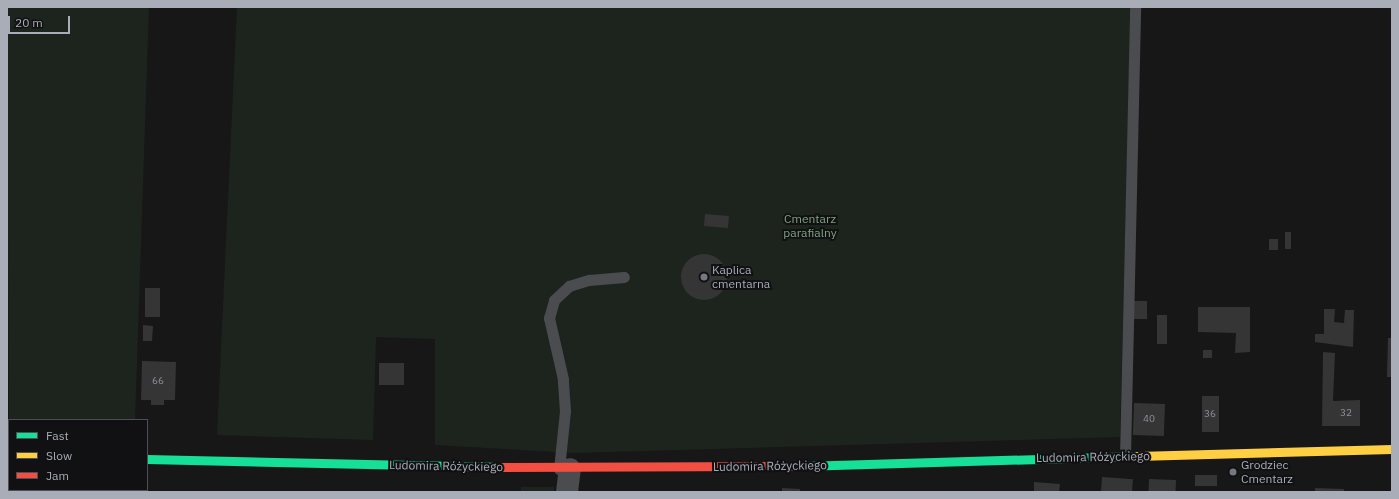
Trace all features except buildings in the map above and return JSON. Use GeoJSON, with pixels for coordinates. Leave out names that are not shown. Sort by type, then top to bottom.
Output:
{"type":"FeatureCollection","features":[{"type":"Feature","properties":{"kind":"street","name":"Ludomira Różyckiego"},"geometry":{"type":"LineString","coordinates":[[148,459],[564,469],[1392,449]]}},
{"type":"Feature","properties":{"kind":"street"},"geometry":{"type":"LineString","coordinates":[[564,469],[567,492]]}},
{"type":"Feature","properties":{"kind":"lane"},"geometry":{"type":"LineString","coordinates":[[1125,456],[1135,7]]}},
{"type":"Feature","properties":{"kind":"lane"},"geometry":{"type":"LineString","coordinates":[[564,469],[565,412],[563,379],[550,318],[554,300],[569,286],[589,280],[624,277]]}},
{"type":"Feature","properties":{"kind":"green space"},"geometry":{"type":"Polygon","coordinates":[[[7,7],[149,7],[135,419],[9,419],[7,7]]]}},
{"type":"Feature","properties":{"kind":"green space","name":"Cmentarz parafialny"},"geometry":{"type":"Polygon","coordinates":[[[237,7],[1131,7],[1120,437],[573,453],[435,445],[435,339],[376,337],[373,440],[217,435],[237,7]]]}},
{"type":"Feature","properties":{"kind":"green space"},"geometry":{"type":"Polygon","coordinates":[[[521,487],[554,487],[554,492],[521,492],[521,487]]]}},
{"type":"Feature","properties":{"kind":"traffic: fast"},"geometry":{"type":"LineString","coordinates":[[801,466],[1137,456]]}},
{"type":"Feature","properties":{"kind":"traffic: fast"},"geometry":{"type":"LineString","coordinates":[[148,459],[492,467]]}},
{"type":"Feature","properties":{"kind":"traffic: slow"},"geometry":{"type":"LineString","coordinates":[[1137,456],[1392,449]]}},
{"type":"Feature","properties":{"kind":"traffic: jam"},"geometry":{"type":"LineString","coordinates":[[492,467],[801,466]]}},
{"type":"Feature","properties":{"kind":"place","name":"Kaplica cmentarna"},"geometry":{"type":"Point","coordinates":[704,277]}},
{"type":"Feature","properties":{"kind":"place","name":"Grodziec Cmentarz"},"geometry":{"type":"Point","coordinates":[1233,472]}}]}
